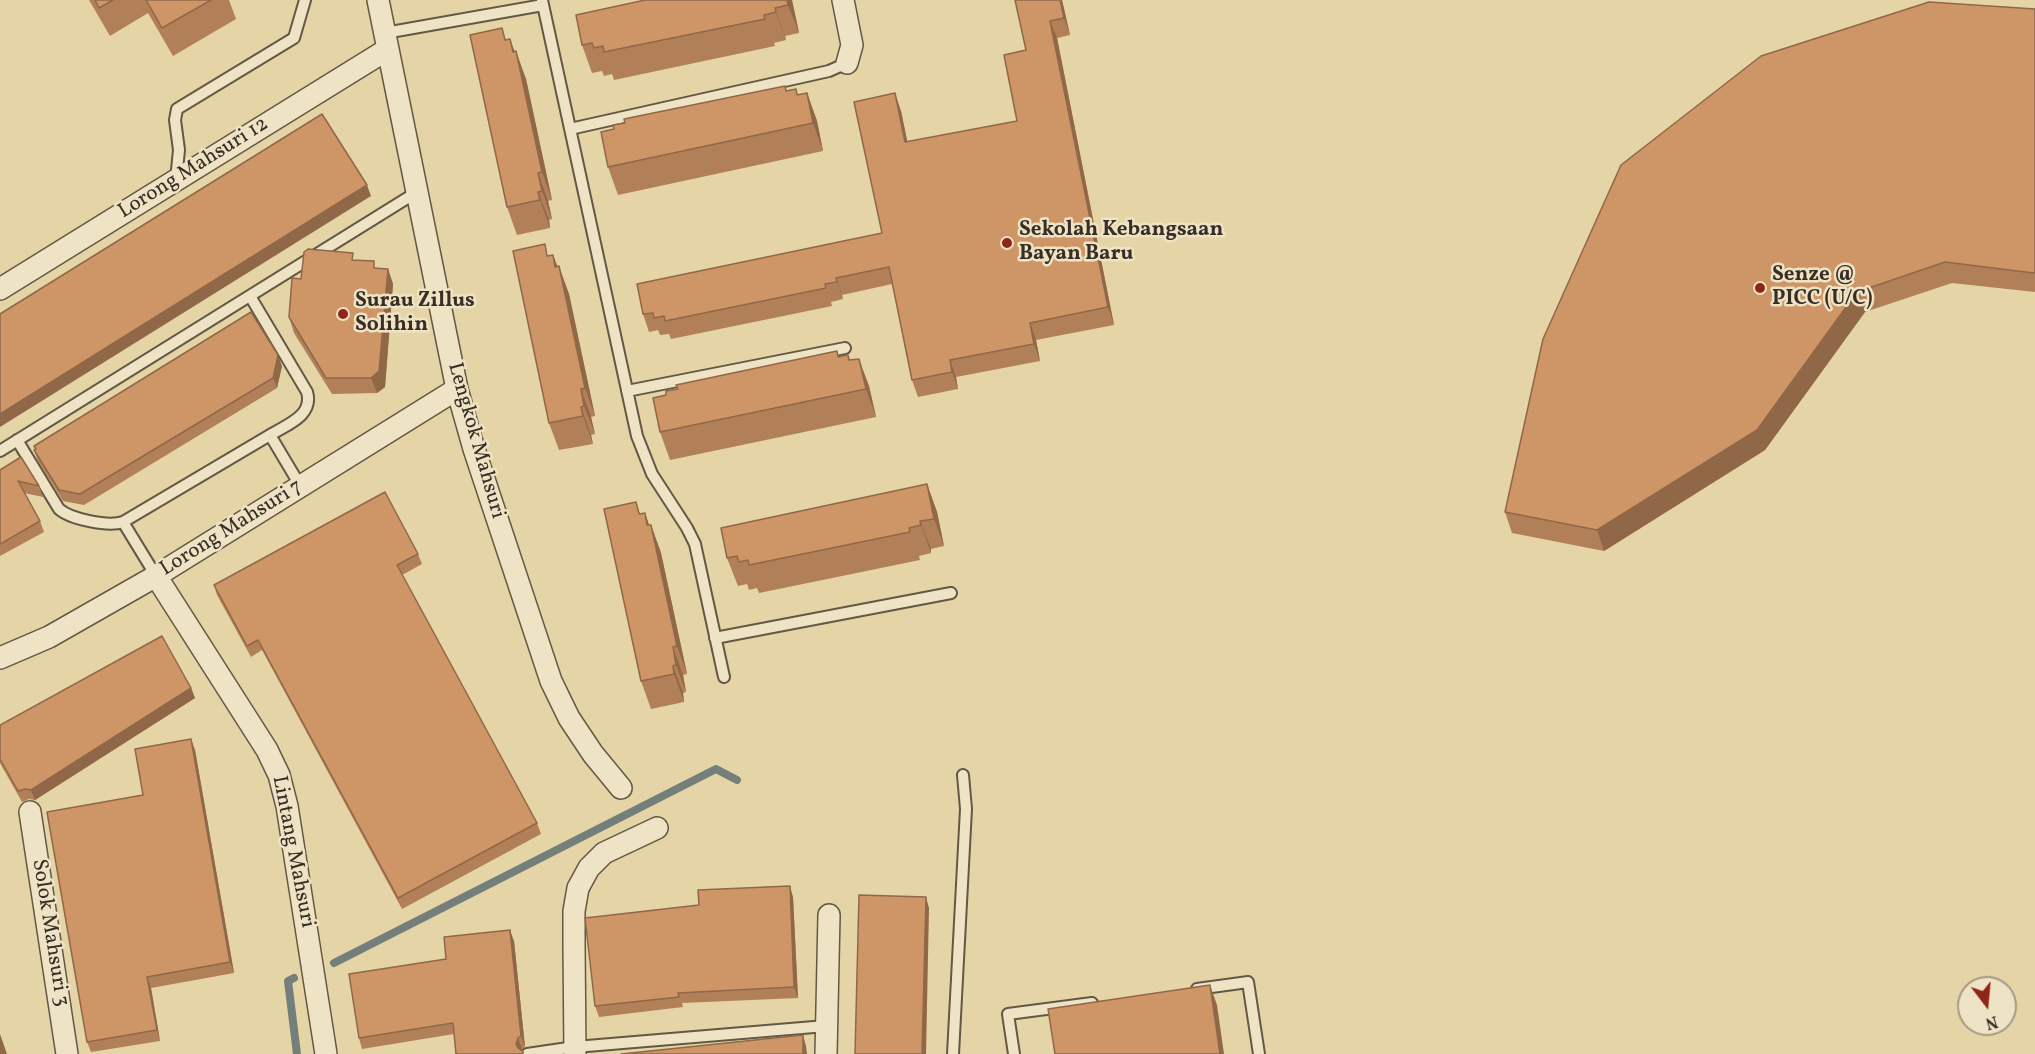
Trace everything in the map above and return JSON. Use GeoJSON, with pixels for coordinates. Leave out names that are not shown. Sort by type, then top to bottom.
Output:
{"type":"FeatureCollection","features":[{"type":"Feature","properties":{"kind":"street","name":"Lengkok Mahsuri"},"geometry":{"type":"LineString","coordinates":[[378,0],[457,389],[477,460],[551,681],[569,718],[593,754],[621,788]]}},
{"type":"Feature","properties":{"kind":"street"},"geometry":{"type":"LineString","coordinates":[[843,0],[852,45],[847,63]]}},
{"type":"Feature","properties":{"kind":"street","name":"Lorong Mahsuri 12"},"geometry":{"type":"LineString","coordinates":[[0,289],[176,180],[386,41]]}},
{"type":"Feature","properties":{"kind":"street","name":"Lorong Mahsuri 7"},"geometry":{"type":"LineString","coordinates":[[0,658],[50,637],[156,576],[457,389]]}},
{"type":"Feature","properties":{"kind":"street","name":"Lintang Mahsuri"},"geometry":{"type":"LineString","coordinates":[[156,576],[267,750],[279,775],[287,806],[326,1054]]}},
{"type":"Feature","properties":{"kind":"street","name":"Solok Mahsuri 3"},"geometry":{"type":"LineString","coordinates":[[30,812],[67,1054]]}},
{"type":"Feature","properties":{"kind":"street"},"geometry":{"type":"LineString","coordinates":[[575,1051],[574,911],[578,888],[589,867],[604,853],[657,828]]}},
{"type":"Feature","properties":{"kind":"street"},"geometry":{"type":"LineString","coordinates":[[826,1054],[829,915]]}},
{"type":"Feature","properties":{"kind":"lane"},"geometry":{"type":"LineString","coordinates":[[176,180],[178,150],[175,120],[177,109],[294,38],[304,0]]}},
{"type":"Feature","properties":{"kind":"lane"},"geometry":{"type":"LineString","coordinates":[[386,41],[543,3],[637,436],[652,474],[687,528],[694,544],[724,677]]}},
{"type":"Feature","properties":{"kind":"lane"},"geometry":{"type":"LineString","coordinates":[[570,129],[830,71],[847,63]]}},
{"type":"Feature","properties":{"kind":"lane"},"geometry":{"type":"LineString","coordinates":[[0,451],[417,192]]}},
{"type":"Feature","properties":{"kind":"lane"},"geometry":{"type":"LineString","coordinates":[[18,440],[59,509],[71,517],[110,524],[123,522],[300,417],[309,405],[307,392],[250,296]]}},
{"type":"Feature","properties":{"kind":"lane"},"geometry":{"type":"LineString","coordinates":[[627,391],[845,348]]}},
{"type":"Feature","properties":{"kind":"lane"},"geometry":{"type":"LineString","coordinates":[[270,435],[301,487]]}},
{"type":"Feature","properties":{"kind":"lane"},"geometry":{"type":"LineString","coordinates":[[123,522],[156,576]]}},
{"type":"Feature","properties":{"kind":"lane"},"geometry":{"type":"LineString","coordinates":[[716,638],[951,593]]}},
{"type":"Feature","properties":{"kind":"lane"},"geometry":{"type":"LineString","coordinates":[[953,1054],[966,809],[963,776]]}},
{"type":"Feature","properties":{"kind":"lane"},"geometry":{"type":"LineString","coordinates":[[1191,989],[1248,982],[1258,1054]]}},
{"type":"Feature","properties":{"kind":"lane"},"geometry":{"type":"LineString","coordinates":[[1014,1054],[1008,1014],[1099,1002]]}},
{"type":"Feature","properties":{"kind":"lane"},"geometry":{"type":"LineString","coordinates":[[527,1054],[826,1026]]}},
{"type":"Feature","properties":{"kind":"building"},"geometry":{"type":"Polygon","coordinates":[[[95,0],[113,0],[99,8],[95,0]]]}},
{"type":"Feature","properties":{"kind":"building"},"geometry":{"type":"Polygon","coordinates":[[[146,0],[211,0],[162,28],[146,0]]]}},
{"type":"Feature","properties":{"kind":"building"},"geometry":{"type":"Polygon","coordinates":[[[645,0],[787,0],[788,5],[775,8],[776,12],[764,15],[765,19],[604,52],[603,46],[594,48],[592,43],[582,45],[576,15],[645,0]]]}},
{"type":"Feature","properties":{"kind":"building"},"geometry":{"type":"Polygon","coordinates":[[[1015,0],[1060,0],[1064,18],[1050,21],[1108,307],[1030,323],[1034,344],[950,360],[952,372],[912,380],[889,267],[836,278],[837,282],[825,284],[826,288],[665,321],[664,316],[654,318],[653,313],[643,314],[637,284],[882,233],[854,102],[895,93],[905,142],[1017,121],[1004,55],[1026,50],[1015,0]]]}},
{"type":"Feature","properties":{"kind":"building","name":"Senze @ PICC (U/C)"},"geometry":{"type":"Polygon","coordinates":[[[1929,2],[2035,9],[2035,272],[1945,262],[1857,292],[1757,430],[1597,530],[1505,512],[1543,339],[1621,165],[1761,56],[1929,2]]]}},
{"type":"Feature","properties":{"kind":"building"},"geometry":{"type":"Polygon","coordinates":[[[502,28],[505,40],[510,39],[513,52],[516,51],[542,172],[538,173],[542,191],[538,192],[540,200],[507,207],[470,35],[502,28]]]}},
{"type":"Feature","properties":{"kind":"building"},"geometry":{"type":"Polygon","coordinates":[[[785,86],[786,91],[796,89],[797,95],[807,93],[813,123],[608,167],[601,132],[614,129],[613,125],[625,123],[624,119],[785,86]]]}},
{"type":"Feature","properties":{"kind":"building"},"geometry":{"type":"Polygon","coordinates":[[[322,114],[367,185],[0,414],[0,314],[322,114]]]}},
{"type":"Feature","properties":{"kind":"building"},"geometry":{"type":"Polygon","coordinates":[[[545,244],[547,256],[553,255],[555,267],[559,266],[585,388],[581,389],[583,416],[549,423],[513,251],[545,244]]]}},
{"type":"Feature","properties":{"kind":"building","name":"Surau Zillus Solihin"},"geometry":{"type":"Polygon","coordinates":[[[308,249],[353,253],[352,260],[374,261],[374,268],[388,269],[379,371],[371,378],[326,378],[289,317],[292,278],[301,279],[304,252],[308,249]]]}},
{"type":"Feature","properties":{"kind":"building"},"geometry":{"type":"Polygon","coordinates":[[[251,312],[278,355],[273,378],[80,494],[59,490],[34,450],[36,449],[34,446],[251,312]]]}},
{"type":"Feature","properties":{"kind":"building"},"geometry":{"type":"Polygon","coordinates":[[[837,351],[838,357],[848,355],[849,360],[859,359],[866,389],[660,432],[653,398],[666,395],[666,391],[678,389],[676,385],[837,351]]]}},
{"type":"Feature","properties":{"kind":"building"},"geometry":{"type":"Polygon","coordinates":[[[21,457],[39,486],[18,481],[40,521],[0,544],[0,470],[21,457]]]}},
{"type":"Feature","properties":{"kind":"building"},"geometry":{"type":"Polygon","coordinates":[[[927,484],[934,519],[920,521],[921,525],[909,528],[910,532],[749,565],[748,560],[739,562],[737,556],[727,558],[721,528],[927,484]]]}},
{"type":"Feature","properties":{"kind":"building"},"geometry":{"type":"Polygon","coordinates":[[[385,492],[418,554],[397,565],[537,823],[398,898],[258,640],[247,646],[214,585],[385,492]]]}},
{"type":"Feature","properties":{"kind":"building"},"geometry":{"type":"Polygon","coordinates":[[[636,502],[639,514],[645,513],[647,525],[651,525],[677,646],[673,647],[676,665],[673,666],[674,674],[641,681],[604,509],[636,502]]]}},
{"type":"Feature","properties":{"kind":"building"},"geometry":{"type":"Polygon","coordinates":[[[162,636],[191,688],[31,790],[18,791],[0,759],[0,725],[162,636]]]}},
{"type":"Feature","properties":{"kind":"building"},"geometry":{"type":"Polygon","coordinates":[[[191,739],[230,962],[147,977],[157,1030],[87,1042],[47,812],[143,795],[135,749],[191,739]]]}},
{"type":"Feature","properties":{"kind":"building"},"geometry":{"type":"Polygon","coordinates":[[[790,886],[794,987],[678,993],[679,997],[595,1006],[585,918],[699,905],[698,890],[790,886]]]}},
{"type":"Feature","properties":{"kind":"building"},"geometry":{"type":"Polygon","coordinates":[[[859,895],[926,897],[922,1054],[855,1054],[859,895]]]}},
{"type":"Feature","properties":{"kind":"building"},"geometry":{"type":"Polygon","coordinates":[[[510,930],[521,1036],[516,1044],[523,1054],[456,1054],[453,1023],[359,1038],[349,974],[446,959],[444,937],[510,930]]]}},
{"type":"Feature","properties":{"kind":"building"},"geometry":{"type":"Polygon","coordinates":[[[1210,985],[1220,1054],[1055,1054],[1048,1009],[1210,985]]]}},
{"type":"Feature","properties":{"kind":"building"},"geometry":{"type":"Polygon","coordinates":[[[803,1035],[803,1054],[621,1054],[803,1035]]]}},
{"type":"Feature","properties":{"kind":"waterway"},"geometry":{"type":"LineString","coordinates":[[334,963],[716,769],[737,780]]}},
{"type":"Feature","properties":{"kind":"waterway"},"geometry":{"type":"LineString","coordinates":[[294,978],[288,981],[297,1054]]}},
{"type":"Feature","properties":{"kind":"place","name":"Sekolah Kebangsaan Bayan Baru"},"geometry":{"type":"Point","coordinates":[1007,243]}},
{"type":"Feature","properties":{"kind":"place","name":"Senze @ PICC (U/C)"},"geometry":{"type":"Point","coordinates":[1760,288]}},
{"type":"Feature","properties":{"kind":"place","name":"Surau Zillus Solihin"},"geometry":{"type":"Point","coordinates":[343,314]}}]}
